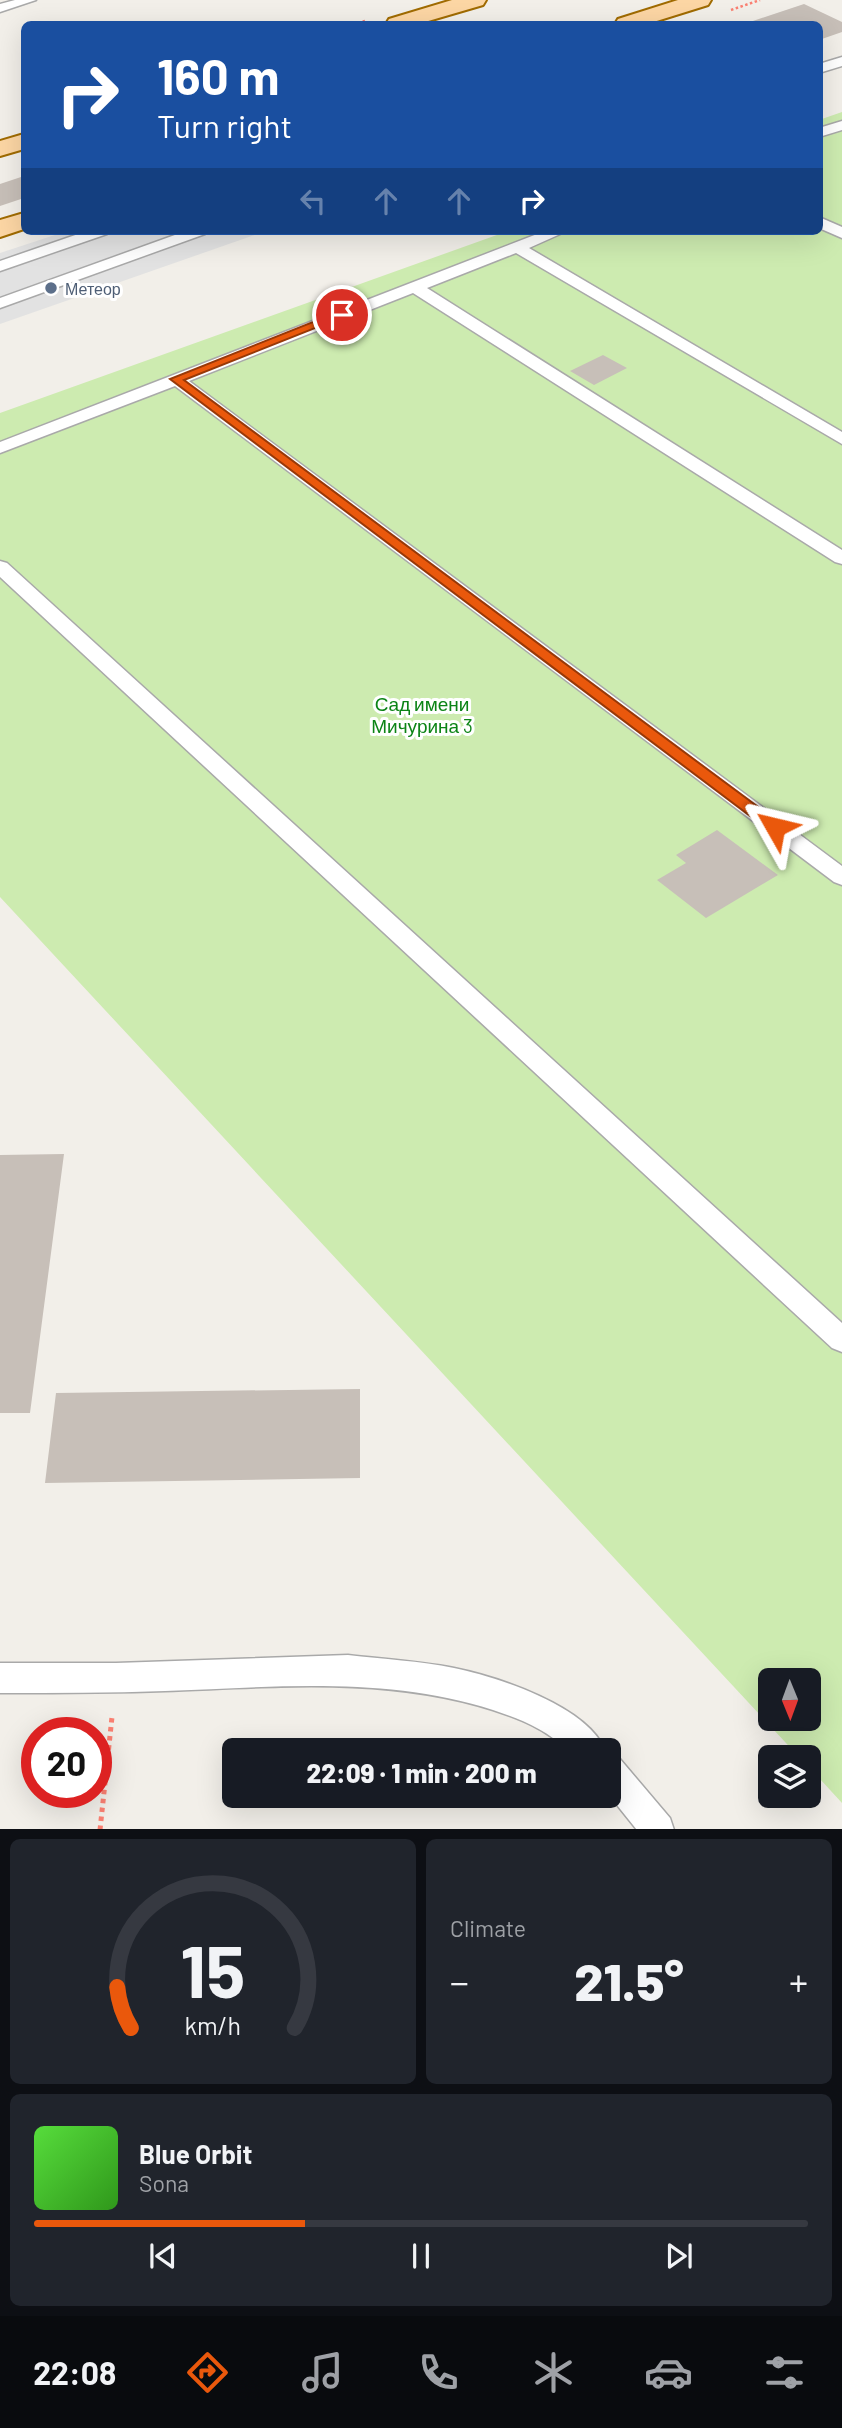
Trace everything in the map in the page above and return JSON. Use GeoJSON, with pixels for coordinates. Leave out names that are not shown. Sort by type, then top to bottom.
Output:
{"type":"FeatureCollection","features":[{"type":"Feature","properties":{"kind":"main road"},"geometry":{"type":"LineString","coordinates":[[407,21],[475,0]]}},
{"type":"Feature","properties":{"kind":"main road"},"geometry":{"type":"LineString","coordinates":[[635,21],[700,0]]}},
{"type":"Feature","properties":{"kind":"main road"},"geometry":{"type":"LineString","coordinates":[[0,149],[21,142]]}},
{"type":"Feature","properties":{"kind":"main road"},"geometry":{"type":"LineString","coordinates":[[0,229],[21,222]]}},
{"type":"Feature","properties":{"kind":"lane"},"geometry":{"type":"LineString","coordinates":[[0,8],[30,0]]}},
{"type":"Feature","properties":{"kind":"lane"},"geometry":{"type":"LineString","coordinates":[[823,68],[842,61]]}},
{"type":"Feature","properties":{"kind":"lane"},"geometry":{"type":"LineString","coordinates":[[823,132],[842,125]]}},
{"type":"Feature","properties":{"kind":"lane"},"geometry":{"type":"LineString","coordinates":[[823,224],[842,233]]}},
{"type":"Feature","properties":{"kind":"lane"},"geometry":{"type":"LineString","coordinates":[[0,266],[90,235]]}},
{"type":"Feature","properties":{"kind":"lane"},"geometry":{"type":"LineString","coordinates":[[0,303],[189,235]]}},
{"type":"Feature","properties":{"kind":"lane"},"geometry":{"type":"LineString","coordinates":[[0,448],[548,235]]}},
{"type":"Feature","properties":{"kind":"lane"},"geometry":{"type":"LineString","coordinates":[[516,247],[842,439]]}},
{"type":"Feature","properties":{"kind":"lane"},"geometry":{"type":"LineString","coordinates":[[414,287],[842,558]]}},
{"type":"Feature","properties":{"kind":"lane"},"geometry":{"type":"LineString","coordinates":[[176,379],[842,877]]}},
{"type":"Feature","properties":{"kind":"lane"},"geometry":{"type":"LineString","coordinates":[[0,567],[842,1340]]}},
{"type":"Feature","properties":{"kind":"lane"},"geometry":{"type":"LineString","coordinates":[[0,1678],[116,1678],[348,1670],[455,1683],[527,1706],[567,1728],[577,1738]]}},
{"type":"Feature","properties":{"kind":"lane"},"geometry":{"type":"LineString","coordinates":[[621,1784],[658,1829]]}},
{"type":"Feature","properties":{"kind":"path"},"geometry":{"type":"LineString","coordinates":[[100,1829],[116,1678]]}},
{"type":"Feature","properties":{"kind":"green space","name":"Сад имени Мичурина 3"},"geometry":{"type":"Polygon","coordinates":[[[842,112],[842,1803],[821,1780],[821,1745],[788,1745],[775,1731],[821,1731],[821,1668],[758,1668],[758,1713],[0,897],[0,413],[497,235],[823,235],[823,119],[842,112]]]}},
{"type":"Feature","properties":{"kind":"shaded area","name":"Метеор"},"geometry":{"type":"Polygon","coordinates":[[[55,235],[255,235],[0,324],[0,253],[55,235]]]}},
{"type":"Feature","properties":{"kind":"building"},"geometry":{"type":"Polygon","coordinates":[[[804,4],[842,22],[842,32],[823,39],[823,21],[753,21],[804,4]]]}},
{"type":"Feature","properties":{"kind":"building"},"geometry":{"type":"Polygon","coordinates":[[[21,177],[21,199],[0,206],[0,184],[21,177]]]}},
{"type":"Feature","properties":{"kind":"building"},"geometry":{"type":"Polygon","coordinates":[[[603,355],[627,368],[594,385],[570,371],[603,355]]]}},
{"type":"Feature","properties":{"kind":"building"},"geometry":{"type":"Polygon","coordinates":[[[717,830],[778,875],[706,918],[657,880],[686,863],[676,855],[717,830]]]}},
{"type":"Feature","properties":{"kind":"building"},"geometry":{"type":"Polygon","coordinates":[[[64,1154],[30,1413],[0,1413],[0,1155],[64,1154]]]}},
{"type":"Feature","properties":{"kind":"building"},"geometry":{"type":"Polygon","coordinates":[[[360,1389],[360,1478],[45,1483],[56,1393],[360,1389]]]}},
{"type":"Feature","properties":{"kind":"place","name":"Метеор"},"geometry":{"type":"Point","coordinates":[51,288]}},
{"type":"Feature","properties":{"kind":"route"},"geometry":{"type":"LineString","coordinates":[[342,315],[176,379],[775,827]]}}]}
